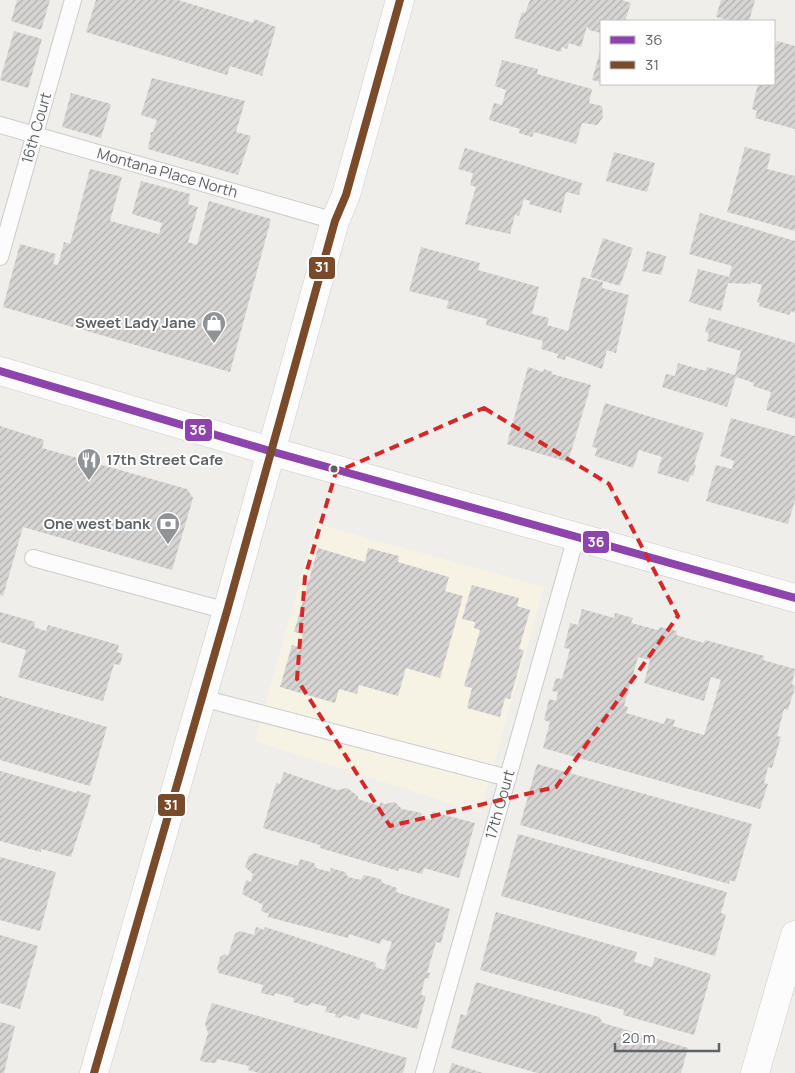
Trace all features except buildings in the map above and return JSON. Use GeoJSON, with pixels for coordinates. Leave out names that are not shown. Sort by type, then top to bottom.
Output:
{"type":"FeatureCollection","features":[{"type":"Feature","properties":{"kind":"street"},"geometry":{"type":"LineString","coordinates":[[94,1073],[227,611],[335,221],[346,195],[400,0]]}},
{"type":"Feature","properties":{"kind":"street"},"geometry":{"type":"LineString","coordinates":[[0,371],[270,451],[795,598]]}},
{"type":"Feature","properties":{"kind":"street"},"geometry":{"type":"LineString","coordinates":[[755,1073],[795,935]]}},
{"type":"Feature","properties":{"kind":"lane","name":"16th Court"},"geometry":{"type":"LineString","coordinates":[[0,257],[73,0]]}},
{"type":"Feature","properties":{"kind":"lane","name":"Montana Place North"},"geometry":{"type":"LineString","coordinates":[[0,125],[335,221]]}},
{"type":"Feature","properties":{"kind":"lane","name":"17th Court"},"geometry":{"type":"LineString","coordinates":[[424,1073],[576,536]]}},
{"type":"Feature","properties":{"kind":"lane"},"geometry":{"type":"LineString","coordinates":[[32,558],[227,611]]}},
{"type":"Feature","properties":{"kind":"lane"},"geometry":{"type":"LineString","coordinates":[[202,698],[508,778]]}},
{"type":"Feature","properties":{"kind":"highlighted area"},"geometry":{"type":"Polygon","coordinates":[[[484,408],[609,484],[678,616],[556,787],[390,826],[297,679],[305,577],[336,472],[484,408]]]}},
{"type":"Feature","properties":{"kind":"shaded area"},"geometry":{"type":"Polygon","coordinates":[[[316,524],[544,587],[480,813],[255,741],[316,524]]]}},
{"type":"Feature","properties":{"kind":"transit line","name":"31"},"geometry":{"type":"LineString","coordinates":[[94,1073],[227,611],[335,221],[346,195],[400,0]]}},
{"type":"Feature","properties":{"kind":"transit line","name":"36"},"geometry":{"type":"LineString","coordinates":[[0,371],[270,451],[795,598]]}},
{"type":"Feature","properties":{"kind":"place","name":"Sweet Lady Jane"},"geometry":{"type":"Point","coordinates":[214,344]}},
{"type":"Feature","properties":{"kind":"place","name":"17th Street Cafe"},"geometry":{"type":"Point","coordinates":[89,481]}},
{"type":"Feature","properties":{"kind":"place","name":"One west bank"},"geometry":{"type":"Point","coordinates":[168,545]}}]}
